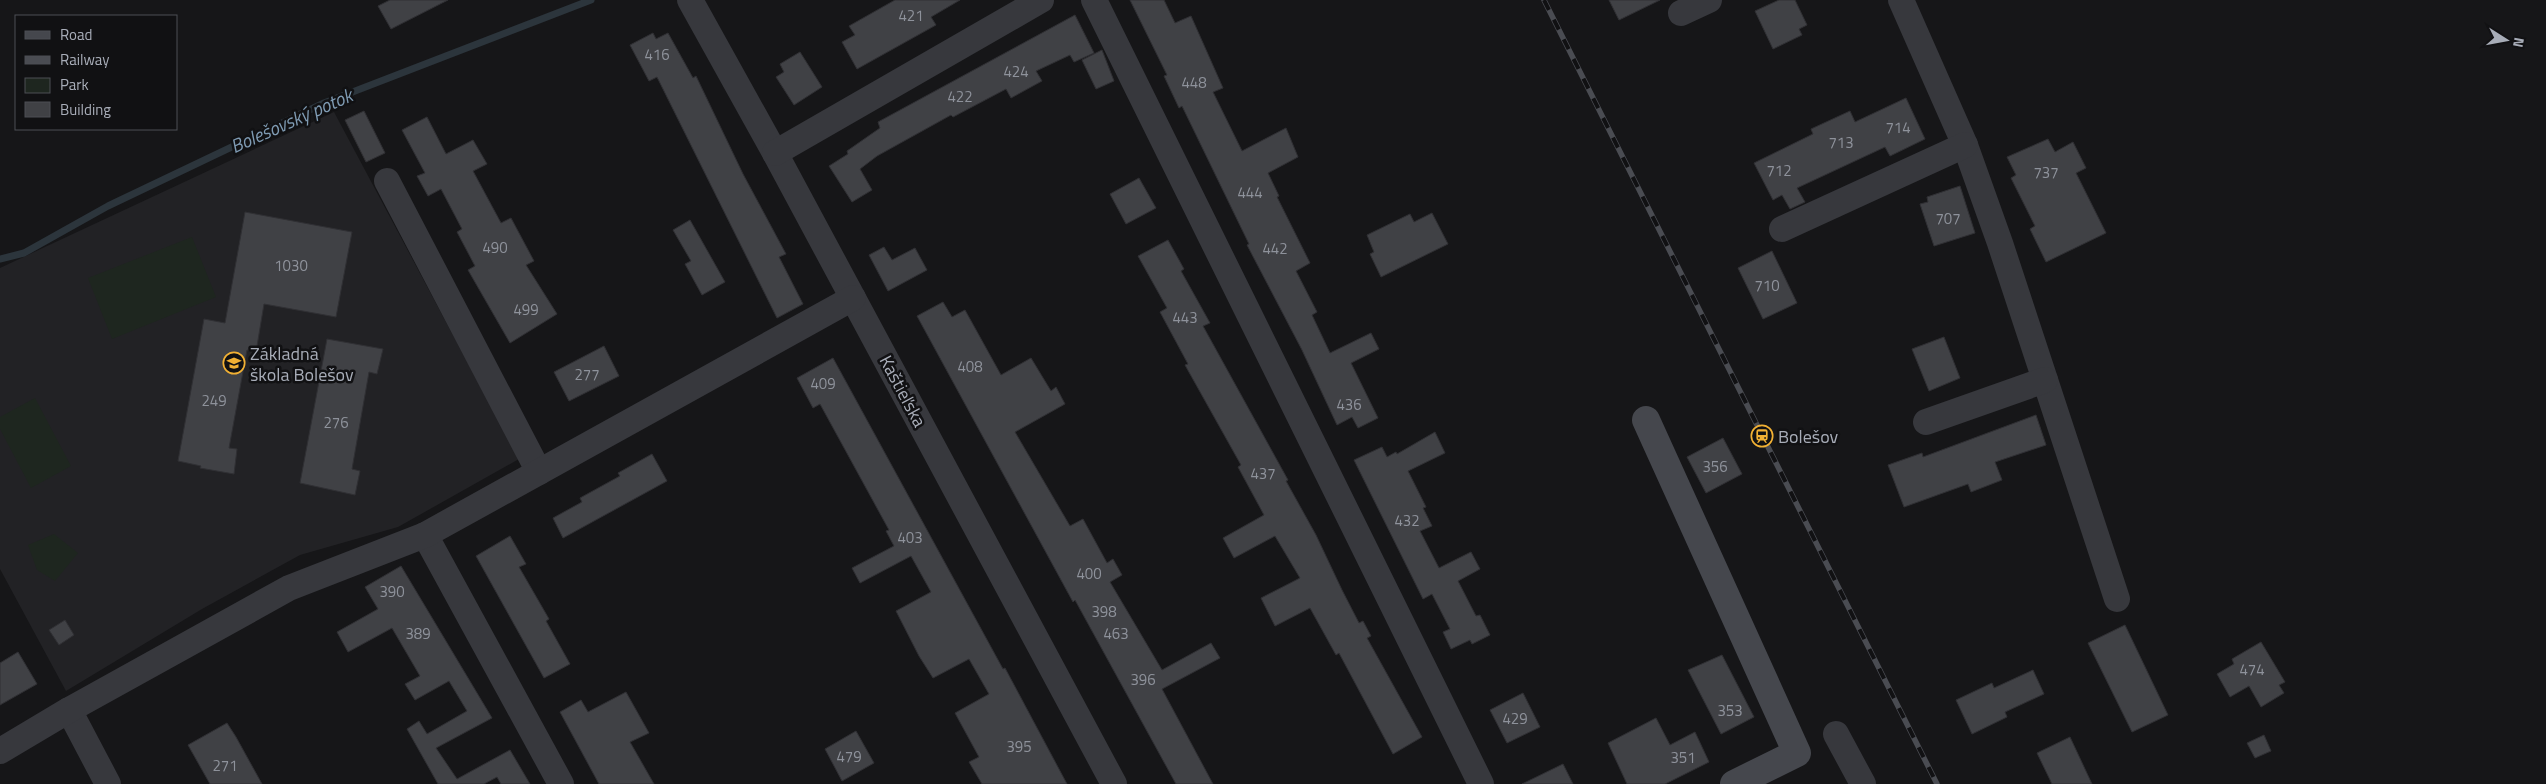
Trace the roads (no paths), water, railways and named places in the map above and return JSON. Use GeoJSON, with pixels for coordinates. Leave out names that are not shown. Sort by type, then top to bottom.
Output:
{"type":"FeatureCollection","features":[{"type":"Feature","properties":{"kind":"street","name":"Kaštieľska"},"geometry":{"type":"LineString","coordinates":[[690,0],[775,153],[1114,784]]}},
{"type":"Feature","properties":{"kind":"street"},"geometry":{"type":"LineString","coordinates":[[775,153],[1041,0]]}},
{"type":"Feature","properties":{"kind":"street"},"geometry":{"type":"LineString","coordinates":[[1094,0],[1481,784]]}},
{"type":"Feature","properties":{"kind":"street"},"geometry":{"type":"LineString","coordinates":[[1681,13],[1709,0]]}},
{"type":"Feature","properties":{"kind":"street"},"geometry":{"type":"LineString","coordinates":[[1901,0],[1965,145],[2117,599]]}},
{"type":"Feature","properties":{"kind":"street"},"geometry":{"type":"LineString","coordinates":[[1782,228],[1965,145]]}},
{"type":"Feature","properties":{"kind":"street"},"geometry":{"type":"LineString","coordinates":[[387,181],[539,472]]}},
{"type":"Feature","properties":{"kind":"street"},"geometry":{"type":"LineString","coordinates":[[0,751],[69,710],[289,588],[425,535],[853,298]]}},
{"type":"Feature","properties":{"kind":"street"},"geometry":{"type":"LineString","coordinates":[[1926,422],[2045,380]]}},
{"type":"Feature","properties":{"kind":"street"},"geometry":{"type":"LineString","coordinates":[[1646,420],[1797,753],[1734,784]]}},
{"type":"Feature","properties":{"kind":"street"},"geometry":{"type":"LineString","coordinates":[[425,535],[561,784]]}},
{"type":"Feature","properties":{"kind":"street"},"geometry":{"type":"LineString","coordinates":[[69,710],[108,784]]}},
{"type":"Feature","properties":{"kind":"street"},"geometry":{"type":"LineString","coordinates":[[1836,734],[1863,784]]}},
{"type":"Feature","properties":{"kind":"waterway","name":"Bolešovský potok"},"geometry":{"type":"LineString","coordinates":[[0,259],[24,253],[108,206],[324,103],[591,0]]}},
{"type":"Feature","properties":{"kind":"railway"},"geometry":{"type":"LineString","coordinates":[[1544,0],[1937,784]]}},
{"type":"Feature","properties":{"kind":"place","name":"Základná škola Bolešov"},"geometry":{"type":"Point","coordinates":[234,363]}},
{"type":"Feature","properties":{"kind":"place","name":"Bolešov"},"geometry":{"type":"Point","coordinates":[1762,436]}}]}
